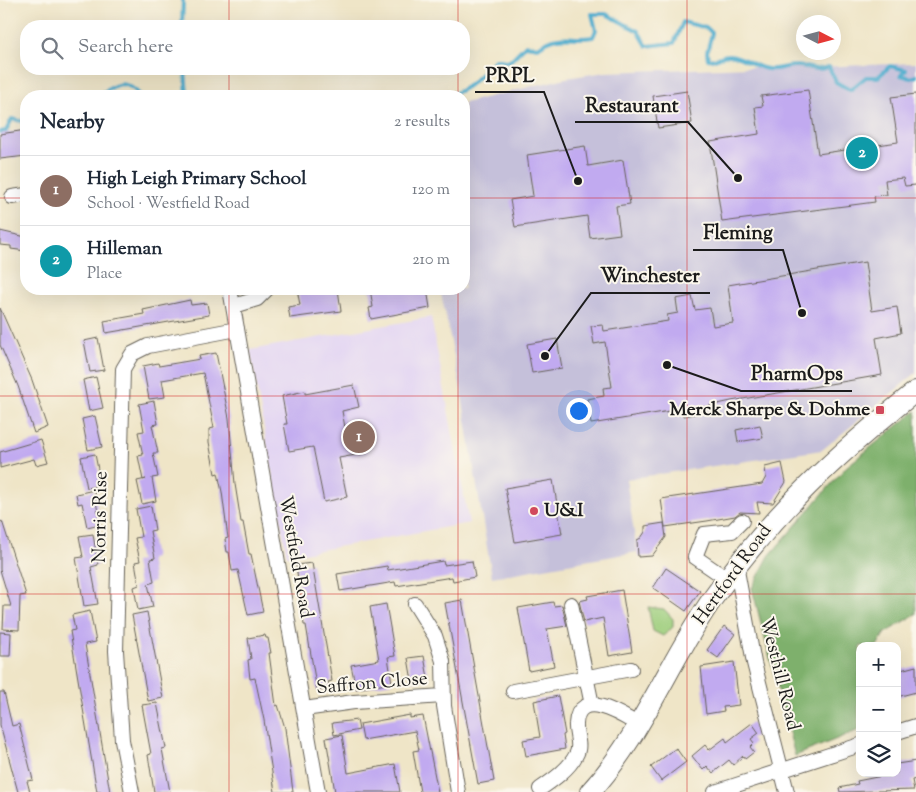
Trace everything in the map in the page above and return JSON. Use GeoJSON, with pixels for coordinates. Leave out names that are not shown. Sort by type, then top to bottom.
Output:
{"type":"FeatureCollection","features":[{"type":"Feature","properties":{"kind":"main road","name":"Hertford Road"},"geometry":{"type":"LineString","coordinates":[[590,792],[610,767],[699,620],[732,572],[771,522],[812,481],[916,390]]}},
{"type":"Feature","properties":{"kind":"street"},"geometry":{"type":"LineString","coordinates":[[12,196],[20,195]]}},
{"type":"Feature","properties":{"kind":"street","name":"Westfield Road"},"geometry":{"type":"LineString","coordinates":[[231,295],[318,792]]}},
{"type":"Feature","properties":{"kind":"street"},"geometry":{"type":"LineString","coordinates":[[234,306],[260,295]]}},
{"type":"Feature","properties":{"kind":"street","name":"Norris Rise"},"geometry":{"type":"LineString","coordinates":[[132,792],[122,740],[116,651],[124,369],[132,354],[148,346],[238,329]]}},
{"type":"Feature","properties":{"kind":"street"},"geometry":{"type":"LineString","coordinates":[[732,572],[695,557],[704,534],[732,532],[742,521]]}},
{"type":"Feature","properties":{"kind":"street","name":"Westhill Road"},"geometry":{"type":"LineString","coordinates":[[732,572],[788,792]]}},
{"type":"Feature","properties":{"kind":"street","name":"Saffron Close"},"geometry":{"type":"LineString","coordinates":[[415,604],[439,646],[444,668],[443,696],[458,792]]}},
{"type":"Feature","properties":{"kind":"street"},"geometry":{"type":"LineString","coordinates":[[571,604],[592,705]]}},
{"type":"Feature","properties":{"kind":"street"},"geometry":{"type":"LineString","coordinates":[[513,690],[631,668]]}},
{"type":"Feature","properties":{"kind":"street","name":"Saffron Close"},"geometry":{"type":"LineString","coordinates":[[304,710],[354,702],[443,696]]}},
{"type":"Feature","properties":{"kind":"street"},"geometry":{"type":"LineString","coordinates":[[540,789],[559,775],[577,754],[579,747],[575,723],[584,708],[592,705],[610,708],[637,724]]}},
{"type":"Feature","properties":{"kind":"street"},"geometry":{"type":"LineString","coordinates":[[901,731],[916,726]]}},
{"type":"Feature","properties":{"kind":"street"},"geometry":{"type":"LineString","coordinates":[[715,792],[856,746]]}},
{"type":"Feature","properties":{"kind":"shaded area"},"geometry":{"type":"Polygon","coordinates":[[[916,63],[916,373],[822,450],[626,479],[637,552],[492,577],[460,384],[441,295],[470,295],[470,102],[566,78],[606,72],[753,67],[793,68],[916,63]]]}},
{"type":"Feature","properties":{"kind":"shaded area"},"geometry":{"type":"Polygon","coordinates":[[[431,317],[469,523],[287,556],[250,350],[431,317]]]}},
{"type":"Feature","properties":{"kind":"green space"},"geometry":{"type":"Polygon","coordinates":[[[916,411],[916,614],[885,633],[879,642],[856,642],[856,731],[795,756],[752,588],[769,556],[846,467],[916,411]]]}},
{"type":"Feature","properties":{"kind":"green space"},"geometry":{"type":"Polygon","coordinates":[[[648,607],[664,609],[673,619],[673,627],[663,636],[653,631],[648,607]]]}},
{"type":"Feature","properties":{"kind":"building"},"geometry":{"type":"Polygon","coordinates":[[[808,90],[818,154],[898,142],[891,97],[916,94],[916,185],[905,186],[903,178],[885,180],[887,195],[874,196],[875,202],[722,222],[710,142],[759,134],[755,107],[763,106],[761,96],[808,90]]]}},
{"type":"Feature","properties":{"kind":"building"},"geometry":{"type":"Polygon","coordinates":[[[687,91],[692,123],[658,128],[653,96],[687,91]]]}},
{"type":"Feature","properties":{"kind":"building"},"geometry":{"type":"Polygon","coordinates":[[[20,131],[20,157],[0,159],[0,134],[20,131]]]}},
{"type":"Feature","properties":{"kind":"building"},"geometry":{"type":"Polygon","coordinates":[[[585,146],[588,166],[623,160],[630,204],[616,206],[620,234],[590,238],[587,216],[515,227],[510,200],[533,196],[527,155],[585,146]]]}},
{"type":"Feature","properties":{"kind":"building"},"geometry":{"type":"Polygon","coordinates":[[[0,231],[20,236],[20,250],[11,249],[11,246],[0,245],[0,231]]]}},
{"type":"Feature","properties":{"kind":"building"},"geometry":{"type":"Polygon","coordinates":[[[865,262],[872,311],[897,307],[901,333],[876,338],[882,375],[731,401],[700,408],[701,413],[683,416],[682,409],[591,424],[587,399],[604,396],[603,388],[612,387],[605,342],[594,344],[591,326],[603,325],[604,331],[668,321],[667,315],[678,313],[676,299],[692,296],[695,310],[710,308],[713,326],[733,323],[728,285],[865,262]]]}},
{"type":"Feature","properties":{"kind":"building"},"geometry":{"type":"Polygon","coordinates":[[[298,295],[339,295],[341,311],[290,318],[288,307],[300,305],[298,295]]]}},
{"type":"Feature","properties":{"kind":"building"},"geometry":{"type":"Polygon","coordinates":[[[371,295],[428,295],[430,308],[371,319],[369,308],[373,307],[371,295]]]}},
{"type":"Feature","properties":{"kind":"building"},"geometry":{"type":"Polygon","coordinates":[[[190,300],[191,305],[207,303],[209,315],[106,333],[104,321],[144,314],[143,310],[190,300]]]}},
{"type":"Feature","properties":{"kind":"building"},"geometry":{"type":"Polygon","coordinates":[[[0,308],[32,380],[48,427],[34,433],[18,386],[0,345],[0,308]]]}},
{"type":"Feature","properties":{"kind":"building"},"geometry":{"type":"Polygon","coordinates":[[[98,338],[104,370],[90,372],[84,341],[98,338]]]}},
{"type":"Feature","properties":{"kind":"building"},"geometry":{"type":"Polygon","coordinates":[[[557,339],[562,368],[532,373],[527,344],[557,339]]]}},
{"type":"Feature","properties":{"kind":"building"},"geometry":{"type":"Polygon","coordinates":[[[216,353],[229,418],[235,484],[241,522],[243,522],[249,554],[251,554],[263,612],[248,615],[238,570],[232,571],[229,552],[227,552],[225,539],[228,538],[222,492],[218,473],[215,474],[209,442],[209,429],[214,428],[203,373],[162,380],[165,397],[149,399],[143,366],[158,363],[159,366],[200,359],[199,356],[216,353]]]}},
{"type":"Feature","properties":{"kind":"building"},"geometry":{"type":"Polygon","coordinates":[[[96,377],[103,408],[89,411],[83,380],[96,377]]]}},
{"type":"Feature","properties":{"kind":"building"},"geometry":{"type":"Polygon","coordinates":[[[354,385],[359,407],[342,411],[346,433],[363,430],[367,453],[339,458],[347,497],[324,502],[313,447],[289,451],[284,424],[287,424],[282,396],[354,385]]]}},
{"type":"Feature","properties":{"kind":"building"},"geometry":{"type":"Polygon","coordinates":[[[154,401],[158,424],[152,425],[158,453],[153,453],[158,477],[152,478],[156,501],[142,504],[137,481],[143,480],[138,456],[143,455],[138,432],[144,431],[139,404],[154,401]]]}},
{"type":"Feature","properties":{"kind":"building"},"geometry":{"type":"Polygon","coordinates":[[[95,416],[102,447],[88,450],[82,419],[95,416]]]}},
{"type":"Feature","properties":{"kind":"building"},"geometry":{"type":"Polygon","coordinates":[[[760,425],[763,438],[738,442],[736,430],[760,425]]]}},
{"type":"Feature","properties":{"kind":"building"},"geometry":{"type":"Polygon","coordinates":[[[41,440],[48,462],[36,465],[34,459],[0,468],[0,452],[41,440]]]}},
{"type":"Feature","properties":{"kind":"building"},"geometry":{"type":"Polygon","coordinates":[[[95,454],[101,485],[87,488],[81,457],[95,454]]]}},
{"type":"Feature","properties":{"kind":"building"},"geometry":{"type":"Polygon","coordinates":[[[782,463],[786,482],[773,503],[757,502],[759,513],[740,512],[735,516],[665,527],[661,499],[762,484],[766,477],[765,467],[782,463]]]}},
{"type":"Feature","properties":{"kind":"building","name":"U&I"},"geometry":{"type":"Polygon","coordinates":[[[553,480],[562,534],[515,542],[505,488],[553,480]]]}},
{"type":"Feature","properties":{"kind":"building"},"geometry":{"type":"Polygon","coordinates":[[[94,490],[100,524],[87,527],[82,503],[78,504],[76,494],[94,490]]]}},
{"type":"Feature","properties":{"kind":"building"},"geometry":{"type":"Polygon","coordinates":[[[151,506],[155,530],[150,531],[155,558],[150,559],[154,582],[148,584],[153,607],[138,610],[134,587],[139,585],[135,562],[140,561],[135,538],[141,537],[136,509],[151,506]]]}},
{"type":"Feature","properties":{"kind":"building"},"geometry":{"type":"Polygon","coordinates":[[[2,521],[26,595],[20,596],[19,630],[3,629],[4,606],[11,606],[0,570],[0,522],[2,521]]]}},
{"type":"Feature","properties":{"kind":"building"},"geometry":{"type":"Polygon","coordinates":[[[664,523],[666,537],[652,556],[638,557],[637,540],[645,532],[645,526],[664,523]]]}},
{"type":"Feature","properties":{"kind":"building"},"geometry":{"type":"Polygon","coordinates":[[[93,534],[98,565],[91,567],[98,604],[84,606],[76,558],[83,557],[79,536],[93,534]]]}},
{"type":"Feature","properties":{"kind":"building"},"geometry":{"type":"Polygon","coordinates":[[[443,561],[444,565],[472,561],[475,577],[453,581],[452,577],[396,586],[395,582],[340,591],[337,574],[387,566],[388,570],[443,561]]]}},
{"type":"Feature","properties":{"kind":"building"},"geometry":{"type":"Polygon","coordinates":[[[312,563],[332,681],[328,682],[330,688],[317,691],[306,625],[304,625],[296,565],[312,563]]]}},
{"type":"Feature","properties":{"kind":"building"},"geometry":{"type":"Polygon","coordinates":[[[666,568],[700,591],[686,611],[653,588],[666,568]]]}},
{"type":"Feature","properties":{"kind":"building"},"geometry":{"type":"Polygon","coordinates":[[[622,590],[632,652],[609,656],[603,618],[584,622],[579,601],[588,599],[587,596],[622,590]]]}},
{"type":"Feature","properties":{"kind":"building"},"geometry":{"type":"Polygon","coordinates":[[[462,600],[494,781],[478,784],[445,603],[462,600]]]}},
{"type":"Feature","properties":{"kind":"building"},"geometry":{"type":"Polygon","coordinates":[[[553,602],[554,606],[562,605],[567,626],[547,629],[554,666],[529,671],[518,608],[553,602]]]}},
{"type":"Feature","properties":{"kind":"building"},"geometry":{"type":"Polygon","coordinates":[[[386,604],[395,656],[388,657],[392,683],[356,689],[351,665],[379,660],[370,607],[386,604]]]}},
{"type":"Feature","properties":{"kind":"building"},"geometry":{"type":"Polygon","coordinates":[[[90,611],[96,642],[85,644],[110,792],[97,792],[70,631],[75,630],[72,615],[90,611]]]}},
{"type":"Feature","properties":{"kind":"building"},"geometry":{"type":"Polygon","coordinates":[[[147,612],[163,698],[148,701],[132,615],[147,612]]]}},
{"type":"Feature","properties":{"kind":"building"},"geometry":{"type":"Polygon","coordinates":[[[724,626],[735,634],[718,658],[707,650],[724,626]]]}},
{"type":"Feature","properties":{"kind":"building"},"geometry":{"type":"Polygon","coordinates":[[[0,632],[11,633],[10,656],[0,656],[0,632]]]}},
{"type":"Feature","properties":{"kind":"building"},"geometry":{"type":"Polygon","coordinates":[[[265,635],[268,638],[271,653],[269,653],[276,706],[278,705],[285,728],[293,792],[275,792],[264,720],[255,678],[250,679],[248,660],[251,659],[248,638],[265,635]]]}},
{"type":"Feature","properties":{"kind":"building"},"geometry":{"type":"Polygon","coordinates":[[[424,656],[428,678],[412,681],[408,658],[424,656]]]}},
{"type":"Feature","properties":{"kind":"building"},"geometry":{"type":"Polygon","coordinates":[[[734,662],[739,705],[723,707],[724,711],[706,714],[701,667],[734,662]]]}},
{"type":"Feature","properties":{"kind":"building"},"geometry":{"type":"Polygon","coordinates":[[[916,666],[916,692],[901,696],[901,670],[916,666]]]}},
{"type":"Feature","properties":{"kind":"building"},"geometry":{"type":"Polygon","coordinates":[[[0,692],[4,692],[12,726],[19,724],[33,780],[27,781],[30,792],[18,792],[0,725],[0,692]]]}},
{"type":"Feature","properties":{"kind":"building"},"geometry":{"type":"Polygon","coordinates":[[[558,696],[565,734],[563,735],[565,749],[526,756],[523,740],[540,737],[534,701],[558,696]]]}},
{"type":"Feature","properties":{"kind":"building"},"geometry":{"type":"Polygon","coordinates":[[[157,703],[166,748],[162,749],[170,792],[154,792],[148,755],[151,754],[142,705],[157,703]]]}},
{"type":"Feature","properties":{"kind":"building"},"geometry":{"type":"Polygon","coordinates":[[[410,715],[410,718],[423,716],[438,792],[420,792],[413,751],[419,750],[415,731],[363,740],[360,724],[410,715]]]}},
{"type":"Feature","properties":{"kind":"building"},"geometry":{"type":"Polygon","coordinates":[[[357,720],[359,730],[334,735],[332,723],[357,720]]]}},
{"type":"Feature","properties":{"kind":"building"},"geometry":{"type":"Polygon","coordinates":[[[752,723],[759,733],[751,739],[754,743],[750,747],[754,752],[745,759],[743,756],[733,765],[729,760],[713,773],[707,766],[703,770],[692,756],[705,745],[709,750],[725,738],[727,742],[752,723]]]}},
{"type":"Feature","properties":{"kind":"building"},"geometry":{"type":"Polygon","coordinates":[[[342,735],[348,773],[395,764],[400,792],[335,792],[326,738],[342,735]]]}},
{"type":"Feature","properties":{"kind":"building"},"geometry":{"type":"Polygon","coordinates":[[[676,748],[686,762],[661,781],[651,767],[676,748]]]}},
{"type":"Feature","properties":{"kind":"building"},"geometry":{"type":"Polygon","coordinates":[[[916,761],[916,779],[912,780],[914,790],[840,792],[839,788],[858,784],[857,781],[877,777],[901,777],[901,763],[916,761]]]}},
{"type":"Feature","properties":{"kind":"waterway"},"geometry":{"type":"LineString","coordinates":[[182,20],[183,0]]}},
{"type":"Feature","properties":{"kind":"waterway"},"geometry":{"type":"LineString","coordinates":[[461,90],[479,77],[496,59],[509,62],[526,45],[538,47],[553,39],[593,37],[596,30],[592,14],[606,14],[638,31],[647,46],[674,43],[683,22],[707,28],[712,33],[707,52],[708,59],[730,55],[767,69],[794,66],[814,69],[829,67],[836,82],[850,90],[866,77],[878,77],[890,66],[906,70],[901,75],[911,78],[916,76]]}},
{"type":"Feature","properties":{"kind":"waterway"},"geometry":{"type":"LineString","coordinates":[[185,75],[187,90]]}},
{"type":"Feature","properties":{"kind":"waterway"},"geometry":{"type":"LineString","coordinates":[[107,90],[120,84],[125,84],[135,90]]}},
{"type":"Feature","properties":{"kind":"waterway"},"geometry":{"type":"LineString","coordinates":[[0,132],[6,131],[12,119],[20,121]]}},
{"type":"Feature","properties":{"kind":"place","name":"Hilleman"},"geometry":{"type":"Point","coordinates":[862,153]}},
{"type":"Feature","properties":{"kind":"place","name":"Restaurant"},"geometry":{"type":"Point","coordinates":[738,178]}},
{"type":"Feature","properties":{"kind":"place","name":"PRPL"},"geometry":{"type":"Point","coordinates":[578,181]}},
{"type":"Feature","properties":{"kind":"place","name":"Fleming"},"geometry":{"type":"Point","coordinates":[802,313]}},
{"type":"Feature","properties":{"kind":"place","name":"Winchester"},"geometry":{"type":"Point","coordinates":[545,356]}},
{"type":"Feature","properties":{"kind":"place","name":"PharmOps"},"geometry":{"type":"Point","coordinates":[667,365]}},
{"type":"Feature","properties":{"kind":"place","name":"Merck Sharpe & Dohme"},"geometry":{"type":"Point","coordinates":[880,410]}},
{"type":"Feature","properties":{"kind":"place","name":"High Leigh Primary School"},"geometry":{"type":"Point","coordinates":[359,437]}},
{"type":"Feature","properties":{"kind":"place","name":"U&I"},"geometry":{"type":"Point","coordinates":[534,511]}}]}
